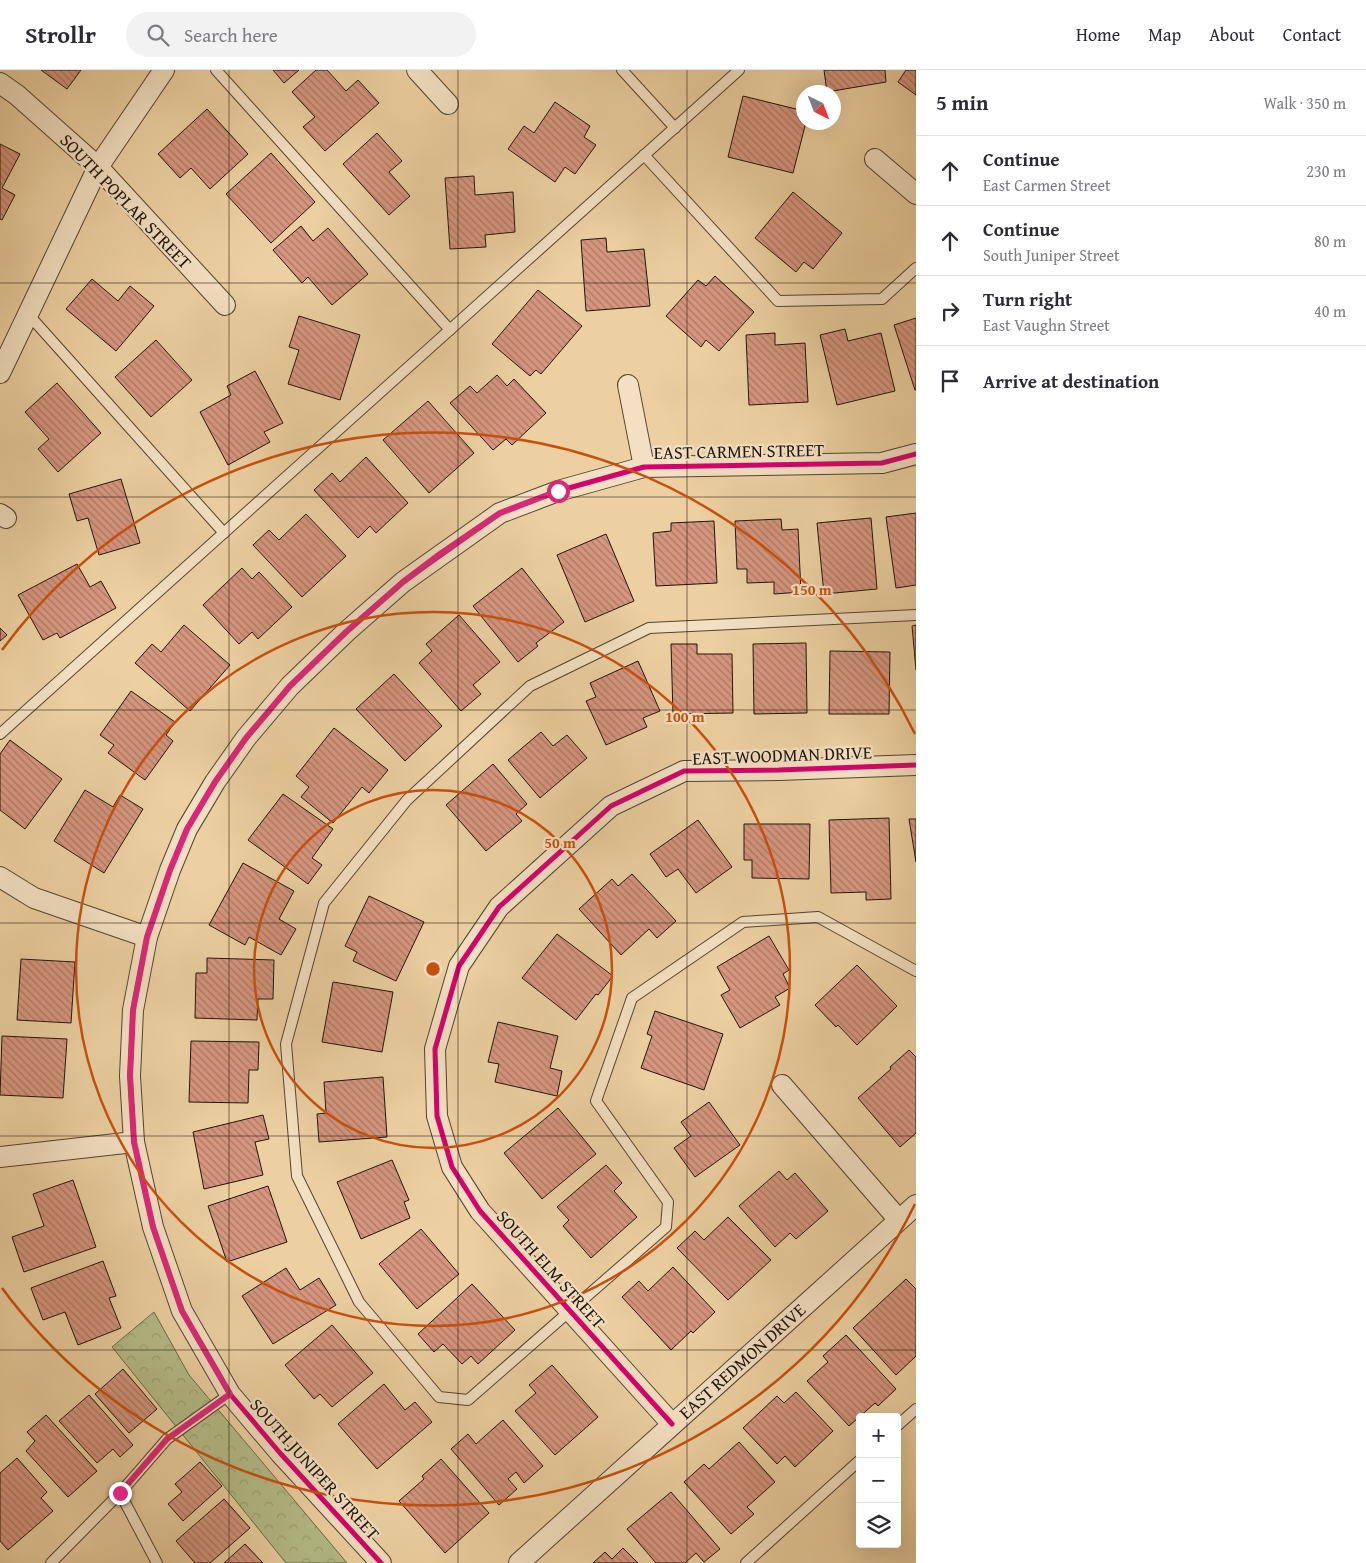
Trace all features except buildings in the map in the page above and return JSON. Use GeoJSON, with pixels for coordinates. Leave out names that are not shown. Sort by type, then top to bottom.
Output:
{"type":"FeatureCollection","features":[{"type":"Feature","properties":{"kind":"street"},"geometry":{"type":"LineString","coordinates":[[0,373],[98,167],[164,70]]}},
{"type":"Feature","properties":{"kind":"street"},"geometry":{"type":"LineString","coordinates":[[417,70],[448,104]]}},
{"type":"Feature","properties":{"kind":"street","name":"SOUTH POPLAR STREET"},"geometry":{"type":"LineString","coordinates":[[0,82],[98,167],[225,305]]}},
{"type":"Feature","properties":{"kind":"street"},"geometry":{"type":"LineString","coordinates":[[875,159],[916,194]]}},
{"type":"Feature","properties":{"kind":"street","name":"EAST CARMEN STREET"},"geometry":{"type":"LineString","coordinates":[[628,386],[644,467]]}},
{"type":"Feature","properties":{"kind":"street","name":"EAST CARMEN STREET"},"geometry":{"type":"LineString","coordinates":[[134,1142],[130,1076],[133,1010],[147,937],[170,870],[187,829],[215,782],[246,738],[290,686],[346,632],[403,582],[500,513],[558,491],[644,467],[882,462],[916,454]]}},
{"type":"Feature","properties":{"kind":"street","name":"EAST WOODMAN DRIVE"},"geometry":{"type":"LineString","coordinates":[[437,1116],[435,1049],[460,966],[499,907],[611,806],[684,771],[916,765]]}},
{"type":"Feature","properties":{"kind":"street"},"geometry":{"type":"LineString","coordinates":[[0,876],[34,898],[147,937]]}},
{"type":"Feature","properties":{"kind":"street"},"geometry":{"type":"LineString","coordinates":[[782,1085],[899,1220]]}},
{"type":"Feature","properties":{"kind":"street","name":"SOUTH ELM STREET"},"geometry":{"type":"LineString","coordinates":[[437,1116],[452,1167],[480,1211],[672,1424]]}},
{"type":"Feature","properties":{"kind":"street"},"geometry":{"type":"LineString","coordinates":[[0,1157],[134,1142]]}},
{"type":"Feature","properties":{"kind":"street","name":"SOUTH JUNIPER STREET"},"geometry":{"type":"LineString","coordinates":[[134,1142],[153,1227],[182,1311],[230,1394],[280,1453],[382,1563]]}},
{"type":"Feature","properties":{"kind":"street","name":"EAST REDMON DRIVE"},"geometry":{"type":"LineString","coordinates":[[519,1563],[916,1205]]}},
{"type":"Feature","properties":{"kind":"lane"},"geometry":{"type":"LineString","coordinates":[[216,70],[450,330]]}},
{"type":"Feature","properties":{"kind":"lane"},"geometry":{"type":"LineString","coordinates":[[622,70],[674,128]]}},
{"type":"Feature","properties":{"kind":"lane"},"geometry":{"type":"LineString","coordinates":[[0,734],[739,70]]}},
{"type":"Feature","properties":{"kind":"lane"},"geometry":{"type":"LineString","coordinates":[[644,155],[778,301],[882,299],[916,268]]}},
{"type":"Feature","properties":{"kind":"lane"},"geometry":{"type":"LineString","coordinates":[[28,314],[224,533]]}},
{"type":"Feature","properties":{"kind":"lane"},"geometry":{"type":"LineString","coordinates":[[916,615],[649,628],[530,686],[407,800],[324,903],[286,1044],[297,1176],[358,1302],[439,1397],[468,1400],[666,1227],[668,1202],[596,1101],[632,998],[742,922],[818,917],[916,971]]}},
{"type":"Feature","properties":{"kind":"lane"},"geometry":{"type":"LineString","coordinates":[[51,1563],[120,1493],[167,1439],[230,1394]]}},
{"type":"Feature","properties":{"kind":"lane"},"geometry":{"type":"LineString","coordinates":[[901,1422],[916,1409]]}},
{"type":"Feature","properties":{"kind":"lane"},"geometry":{"type":"LineString","coordinates":[[746,1563],[856,1464]]}},
{"type":"Feature","properties":{"kind":"lane"},"geometry":{"type":"LineString","coordinates":[[120,1493],[157,1563]]}},
{"type":"Feature","properties":{"kind":"green space"},"geometry":{"type":"Polygon","coordinates":[[[154,1312],[189,1375],[347,1563],[286,1563],[112,1347],[154,1312]]]}},
{"type":"Feature","properties":{"kind":"cycle path"},"geometry":{"type":"LineString","coordinates":[[381,1563],[280,1453],[230,1394],[182,1311],[153,1227],[134,1142],[130,1076],[133,1010],[147,937],[170,870],[187,829],[215,782],[246,738],[290,686],[346,632],[403,582],[500,513],[558,491],[644,467],[882,463],[916,454]]}},
{"type":"Feature","properties":{"kind":"cycle path"},"geometry":{"type":"LineString","coordinates":[[672,1424],[480,1211],[452,1167],[437,1116],[435,1049],[459,966],[499,907],[611,806],[684,771],[916,765]]}},
{"type":"Feature","properties":{"kind":"route"},"geometry":{"type":"LineString","coordinates":[[120,1493],[167,1439],[230,1394],[182,1311],[153,1227],[134,1142],[130,1076],[133,1010],[147,937],[170,870],[187,829],[215,782],[246,738],[290,686],[346,632],[403,582],[500,513],[558,491]]}}]}
